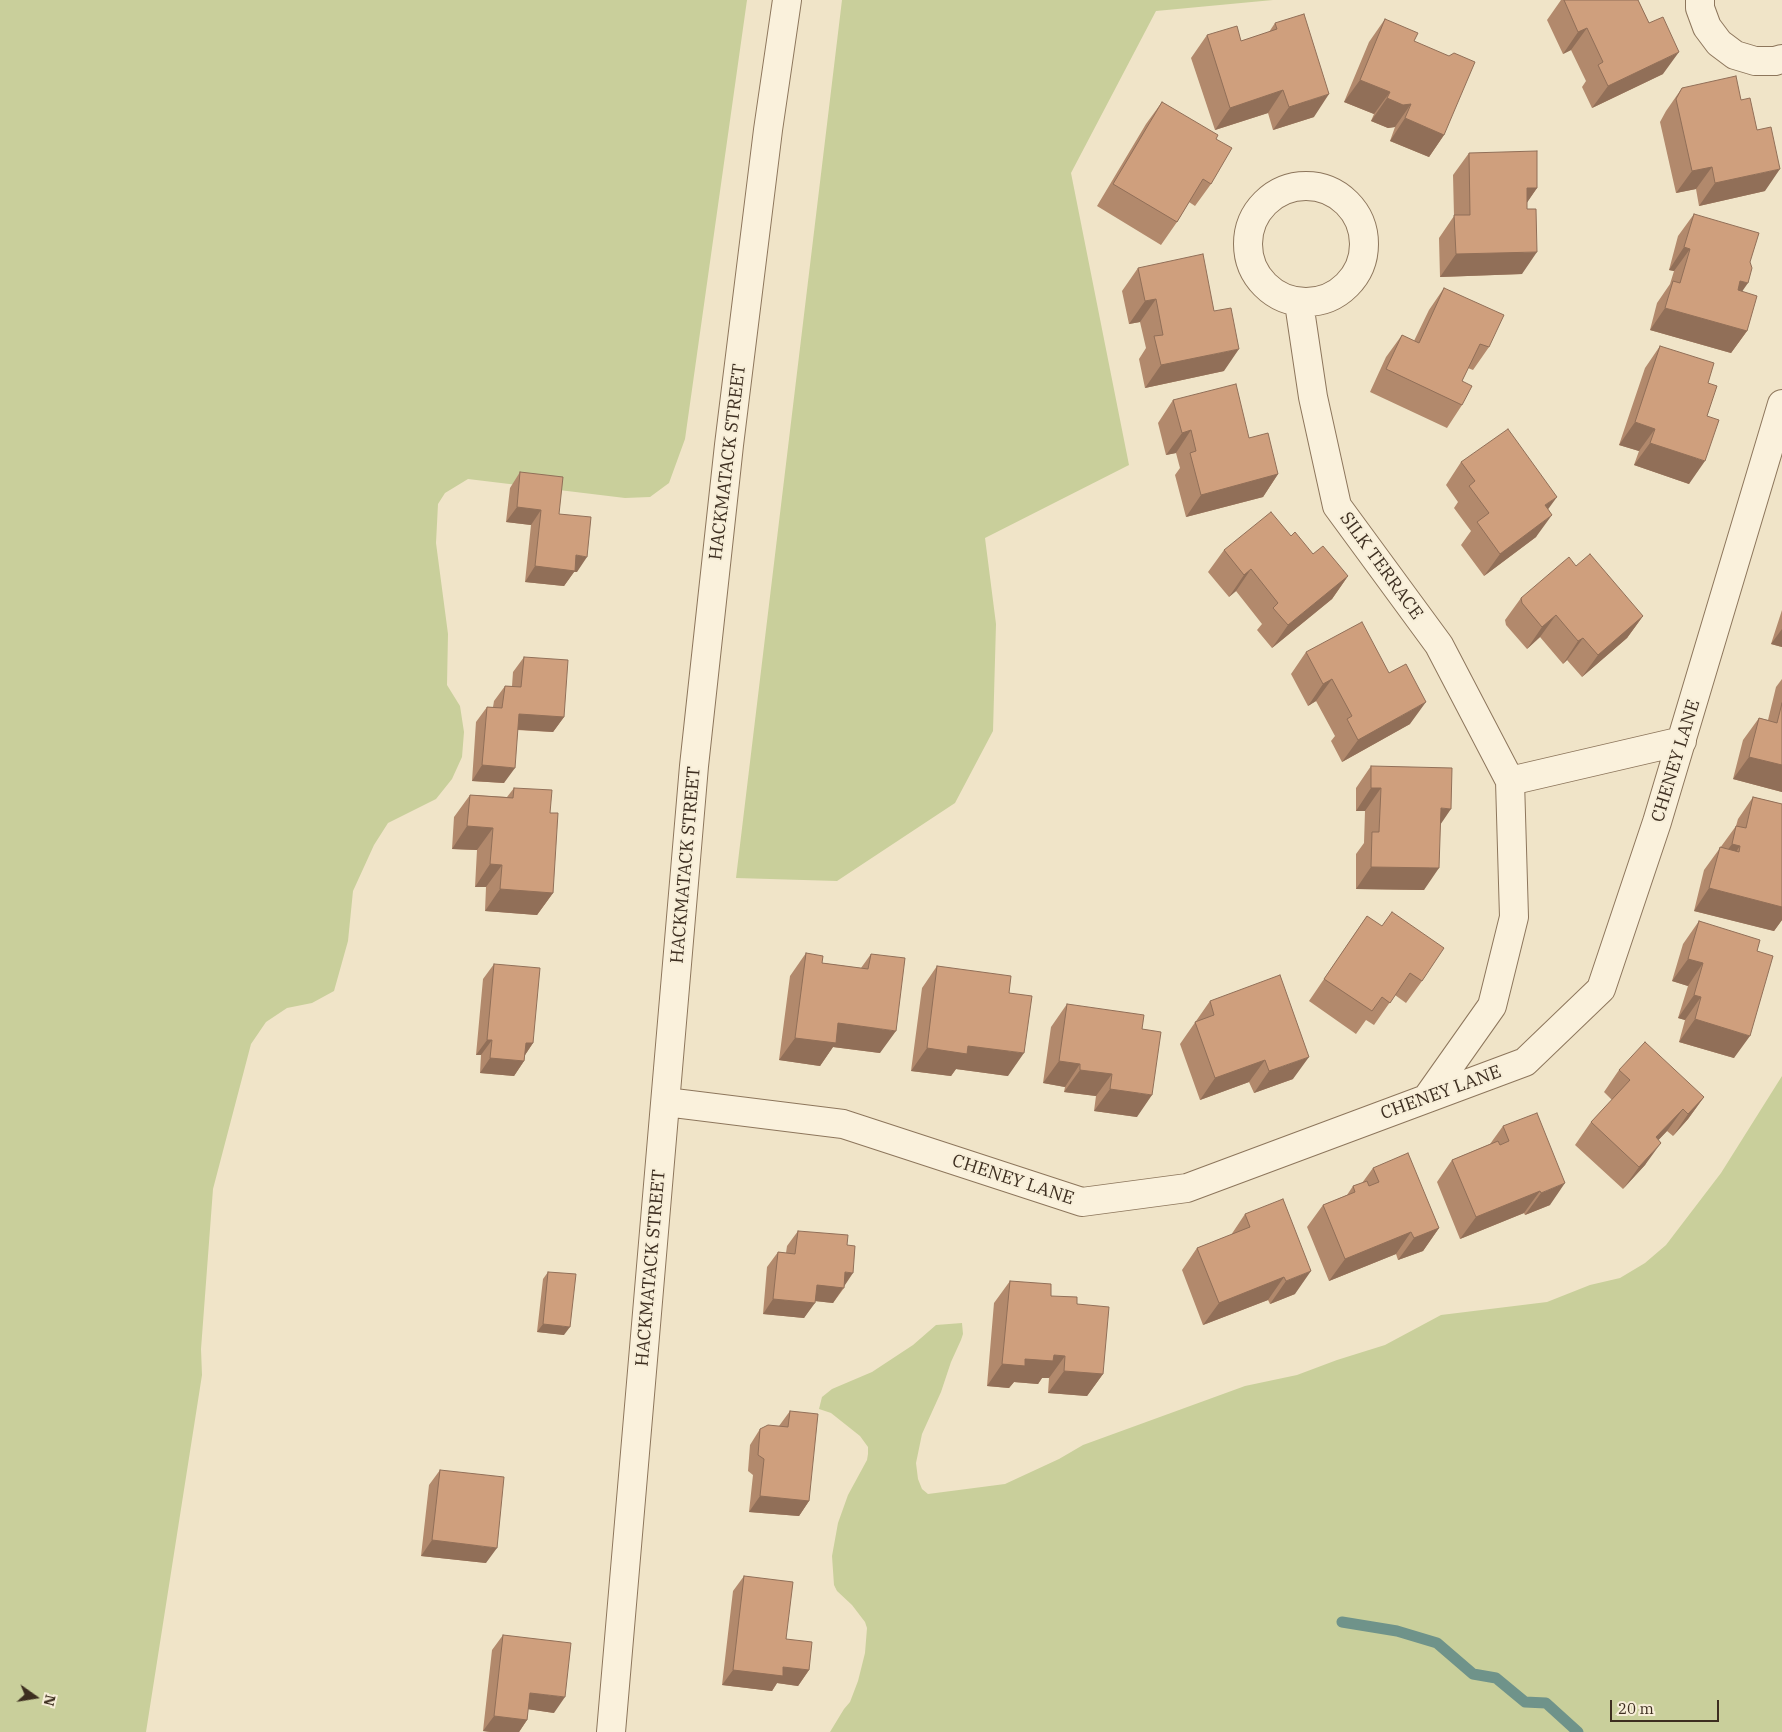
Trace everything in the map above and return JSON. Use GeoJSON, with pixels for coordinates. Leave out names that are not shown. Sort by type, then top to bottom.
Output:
{"type":"FeatureCollection","features":[{"type":"Feature","properties":{"kind":"street","name":"HACKMATACK STREET"},"geometry":{"type":"LineString","coordinates":[[611,1732],[628,1514],[666,1102],[694,766],[726,464],[768,130],[787,0]]}},
{"type":"Feature","properties":{"kind":"street"},"geometry":{"type":"LineString","coordinates":[[1700,0],[1700,8],[1707,27],[1719,44],[1736,55],[1755,61],[1782,59]]}},
{"type":"Feature","properties":{"kind":"street"},"geometry":{"type":"LineString","coordinates":[[1297,186],[1316,186],[1335,192],[1350,205],[1361,223],[1365,243],[1362,263],[1352,280],[1337,294],[1319,302],[1298,303],[1280,298],[1266,287],[1254,272],[1248,254],[1248,236],[1253,218],[1264,203],[1279,192],[1297,186]]}},
{"type":"Feature","properties":{"kind":"street","name":"SILK TERRACE"},"geometry":{"type":"LineString","coordinates":[[1298,303],[1314,397],[1337,506],[1440,644],[1510,781],[1514,917],[1492,1006],[1428,1098]]}},
{"type":"Feature","properties":{"kind":"street","name":"CHENEY LANE"},"geometry":{"type":"LineString","coordinates":[[666,1102],[843,1124],[1082,1202],[1187,1188],[1525,1062],[1601,989],[1657,822],[1782,404]]}},
{"type":"Feature","properties":{"kind":"street"},"geometry":{"type":"LineString","coordinates":[[1510,781],[1682,741]]}},
{"type":"Feature","properties":{"kind":"green space"},"geometry":{"type":"Polygon","coordinates":[[[0,0],[747,0],[685,439],[669,483],[650,497],[625,498],[468,479],[445,493],[438,504],[436,543],[448,634],[447,685],[460,706],[464,732],[462,757],[452,779],[436,799],[388,823],[374,845],[353,891],[348,941],[334,991],[312,1003],[287,1008],[266,1022],[251,1044],[213,1189],[201,1349],[202,1375],[146,1732],[0,1732],[0,0]]]}},
{"type":"Feature","properties":{"kind":"green space"},"geometry":{"type":"Polygon","coordinates":[[[842,0],[1273,0],[1156,11],[1071,173],[1129,465],[985,538],[996,624],[993,731],[955,803],[837,881],[736,878],[842,0]]]}},
{"type":"Feature","properties":{"kind":"green space"},"geometry":{"type":"Polygon","coordinates":[[[1782,1076],[1782,1732],[830,1732],[850,1702],[858,1681],[865,1653],[867,1628],[865,1622],[852,1605],[837,1591],[834,1585],[832,1556],[838,1523],[848,1495],[867,1460],[868,1447],[860,1436],[831,1413],[819,1409],[822,1397],[832,1389],[872,1372],[913,1345],[936,1325],[962,1323],[963,1334],[961,1340],[922,1434],[916,1463],[918,1479],[922,1489],[928,1494],[1005,1484],[1059,1459],[1083,1445],[1245,1386],[1297,1375],[1385,1345],[1441,1315],[1547,1302],[1590,1285],[1620,1278],[1645,1263],[1666,1245],[1721,1173],[1782,1076]]]}},
{"type":"Feature","properties":{"kind":"building"},"geometry":{"type":"Polygon","coordinates":[[[1564,0],[1638,0],[1649,23],[1663,17],[1679,52],[1608,86],[1598,65],[1603,62],[1587,28],[1578,32],[1564,0]]]}},
{"type":"Feature","properties":{"kind":"building"},"geometry":{"type":"Polygon","coordinates":[[[1304,14],[1329,94],[1289,107],[1283,90],[1230,108],[1207,35],[1237,26],[1241,41],[1277,29],[1275,23],[1304,14]]]}},
{"type":"Feature","properties":{"kind":"building"},"geometry":{"type":"Polygon","coordinates":[[[1385,19],[1418,33],[1414,41],[1449,56],[1454,53],[1475,62],[1444,135],[1405,118],[1411,104],[1403,105],[1387,98],[1390,92],[1360,80],[1385,19]]]}},
{"type":"Feature","properties":{"kind":"building"},"geometry":{"type":"Polygon","coordinates":[[[1736,76],[1741,100],[1750,98],[1757,130],[1771,127],[1780,169],[1715,183],[1712,167],[1692,171],[1676,99],[1682,88],[1736,76]]]}},
{"type":"Feature","properties":{"kind":"building"},"geometry":{"type":"Polygon","coordinates":[[[1162,102],[1218,135],[1216,139],[1232,148],[1211,184],[1203,179],[1177,222],[1113,184],[1162,102]]]}},
{"type":"Feature","properties":{"kind":"building"},"geometry":{"type":"Polygon","coordinates":[[[1537,151],[1537,188],[1527,188],[1527,209],[1536,209],[1537,252],[1456,254],[1454,215],[1470,215],[1469,153],[1537,151]]]}},
{"type":"Feature","properties":{"kind":"building"},"geometry":{"type":"Polygon","coordinates":[[[1694,214],[1759,233],[1750,262],[1752,268],[1748,283],[1740,281],[1738,290],[1757,296],[1747,331],[1665,308],[1673,281],[1680,283],[1690,249],[1684,247],[1694,214]]]}},
{"type":"Feature","properties":{"kind":"building"},"geometry":{"type":"Polygon","coordinates":[[[1203,254],[1214,311],[1231,308],[1239,349],[1161,365],[1154,336],[1163,335],[1156,299],[1145,301],[1138,268],[1203,254]]]}},
{"type":"Feature","properties":{"kind":"building"},"geometry":{"type":"Polygon","coordinates":[[[1444,288],[1504,315],[1489,347],[1480,344],[1462,381],[1472,386],[1462,405],[1386,369],[1402,335],[1419,343],[1444,288]]]}},
{"type":"Feature","properties":{"kind":"building"},"geometry":{"type":"Polygon","coordinates":[[[1660,346],[1714,363],[1708,383],[1717,386],[1707,416],[1719,420],[1705,461],[1650,443],[1655,429],[1635,422],[1660,346]]]}},
{"type":"Feature","properties":{"kind":"building"},"geometry":{"type":"Polygon","coordinates":[[[1236,384],[1249,438],[1268,433],[1278,474],[1201,495],[1190,453],[1196,451],[1191,430],[1182,433],[1173,400],[1236,384]]]}},
{"type":"Feature","properties":{"kind":"building"},"geometry":{"type":"Polygon","coordinates":[[[1508,429],[1557,497],[1545,505],[1552,515],[1500,554],[1477,522],[1489,513],[1469,486],[1475,481],[1461,462],[1508,429]]]}},
{"type":"Feature","properties":{"kind":"building"},"geometry":{"type":"Polygon","coordinates":[[[520,472],[563,477],[559,514],[591,517],[587,557],[576,555],[575,571],[535,566],[541,510],[517,507],[520,472]]]}},
{"type":"Feature","properties":{"kind":"building"},"geometry":{"type":"Polygon","coordinates":[[[1271,512],[1291,536],[1295,532],[1313,554],[1323,546],[1348,576],[1288,625],[1273,608],[1278,603],[1251,569],[1244,575],[1224,550],[1271,512]]]}},
{"type":"Feature","properties":{"kind":"building"},"geometry":{"type":"Polygon","coordinates":[[[1590,554],[1643,616],[1598,655],[1583,638],[1578,641],[1556,615],[1542,627],[1522,603],[1521,598],[1569,557],[1576,566],[1590,554]]]}},
{"type":"Feature","properties":{"kind":"building"},"geometry":{"type":"Polygon","coordinates":[[[1362,622],[1389,673],[1406,664],[1426,702],[1358,740],[1347,719],[1352,716],[1332,679],[1323,684],[1306,652],[1362,622]]]}},
{"type":"Feature","properties":{"kind":"building"},"geometry":{"type":"Polygon","coordinates":[[[524,657],[568,660],[564,717],[519,714],[515,768],[482,765],[487,707],[502,708],[505,686],[521,687],[524,657]]]}},
{"type":"Feature","properties":{"kind":"building"},"geometry":{"type":"Polygon","coordinates":[[[1782,703],[1782,765],[1749,757],[1759,718],[1777,723],[1782,703]]]}},
{"type":"Feature","properties":{"kind":"building"},"geometry":{"type":"Polygon","coordinates":[[[1371,766],[1452,768],[1451,809],[1441,808],[1439,868],[1371,867],[1372,832],[1379,832],[1381,788],[1371,788],[1371,766]]]}},
{"type":"Feature","properties":{"kind":"building"},"geometry":{"type":"Polygon","coordinates":[[[514,788],[552,790],[550,813],[558,813],[553,893],[500,889],[502,865],[490,864],[493,828],[467,826],[470,795],[513,798],[514,788]]]}},
{"type":"Feature","properties":{"kind":"building"},"geometry":{"type":"Polygon","coordinates":[[[1753,797],[1782,804],[1782,907],[1709,888],[1720,847],[1739,852],[1740,846],[1732,844],[1736,826],[1746,828],[1753,797]]]}},
{"type":"Feature","properties":{"kind":"building"},"geometry":{"type":"Polygon","coordinates":[[[1392,912],[1444,948],[1422,981],[1410,973],[1390,1003],[1382,997],[1372,1011],[1324,979],[1367,916],[1382,926],[1392,912]]]}},
{"type":"Feature","properties":{"kind":"building"},"geometry":{"type":"Polygon","coordinates":[[[1699,921],[1760,940],[1757,951],[1773,956],[1750,1036],[1695,1019],[1701,997],[1694,995],[1703,963],[1688,959],[1699,921]]]}},
{"type":"Feature","properties":{"kind":"building"},"geometry":{"type":"Polygon","coordinates":[[[806,953],[823,956],[822,963],[868,969],[871,954],[905,958],[896,1031],[838,1023],[836,1043],[795,1038],[806,953]]]}},
{"type":"Feature","properties":{"kind":"building"},"geometry":{"type":"Polygon","coordinates":[[[494,964],[540,968],[533,1043],[526,1043],[524,1061],[490,1058],[492,1040],[487,1040],[494,964]]]}},
{"type":"Feature","properties":{"kind":"building"},"geometry":{"type":"Polygon","coordinates":[[[937,966],[1011,976],[1009,993],[1032,996],[1024,1053],[968,1046],[967,1054],[927,1048],[937,966]]]}},
{"type":"Feature","properties":{"kind":"building"},"geometry":{"type":"Polygon","coordinates":[[[1280,975],[1309,1057],[1269,1071],[1265,1060],[1215,1078],[1195,1022],[1214,1015],[1210,1001],[1280,975]]]}},
{"type":"Feature","properties":{"kind":"building"},"geometry":{"type":"Polygon","coordinates":[[[1067,1004],[1144,1015],[1142,1029],[1161,1032],[1152,1095],[1110,1089],[1112,1074],[1080,1070],[1080,1064],[1059,1061],[1067,1004]]]}},
{"type":"Feature","properties":{"kind":"building"},"geometry":{"type":"Polygon","coordinates":[[[1645,1042],[1704,1097],[1688,1114],[1683,1109],[1656,1137],[1661,1143],[1639,1167],[1591,1122],[1630,1080],[1619,1070],[1645,1042]]]}},
{"type":"Feature","properties":{"kind":"building"},"geometry":{"type":"Polygon","coordinates":[[[1537,1113],[1565,1183],[1476,1217],[1452,1160],[1498,1141],[1500,1145],[1509,1141],[1503,1126],[1537,1113]]]}},
{"type":"Feature","properties":{"kind":"building"},"geometry":{"type":"Polygon","coordinates":[[[1408,1153],[1439,1228],[1414,1238],[1411,1232],[1345,1259],[1323,1205],[1355,1192],[1353,1186],[1367,1181],[1369,1186],[1379,1182],[1373,1168],[1408,1153]]]}},
{"type":"Feature","properties":{"kind":"building"},"geometry":{"type":"Polygon","coordinates":[[[1283,1199],[1311,1271],[1286,1281],[1284,1277],[1219,1303],[1197,1248],[1250,1227],[1245,1214],[1283,1199]]]}},
{"type":"Feature","properties":{"kind":"building"},"geometry":{"type":"Polygon","coordinates":[[[798,1231],[848,1235],[847,1245],[855,1246],[853,1273],[845,1272],[844,1288],[817,1285],[815,1303],[773,1299],[778,1252],[795,1254],[798,1231]]]}},
{"type":"Feature","properties":{"kind":"building"},"geometry":{"type":"Polygon","coordinates":[[[548,1272],[576,1274],[570,1327],[543,1324],[548,1272]]]}},
{"type":"Feature","properties":{"kind":"building"},"geometry":{"type":"Polygon","coordinates":[[[1010,1281],[1051,1284],[1051,1296],[1077,1297],[1077,1304],[1109,1307],[1103,1374],[1064,1371],[1065,1356],[1054,1355],[1053,1361],[1025,1359],[1025,1366],[1002,1364],[1010,1281]]]}},
{"type":"Feature","properties":{"kind":"building"},"geometry":{"type":"Polygon","coordinates":[[[790,1411],[818,1414],[809,1501],[760,1496],[764,1459],[758,1455],[760,1429],[768,1425],[788,1427],[790,1411]]]}},
{"type":"Feature","properties":{"kind":"building"},"geometry":{"type":"Polygon","coordinates":[[[440,1470],[504,1477],[497,1548],[432,1540],[440,1470]]]}},
{"type":"Feature","properties":{"kind":"building"},"geometry":{"type":"Polygon","coordinates":[[[744,1576],[793,1582],[786,1639],[812,1642],[809,1670],[783,1667],[783,1676],[733,1670],[744,1576]]]}},
{"type":"Feature","properties":{"kind":"building"},"geometry":{"type":"Polygon","coordinates":[[[503,1635],[571,1643],[565,1697],[530,1693],[527,1720],[494,1716],[503,1635]]]}},
{"type":"Feature","properties":{"kind":"waterway"},"geometry":{"type":"LineString","coordinates":[[1342,1622],[1397,1631],[1437,1643],[1473,1674],[1496,1678],[1525,1702],[1546,1703],[1578,1732]]}}]}
